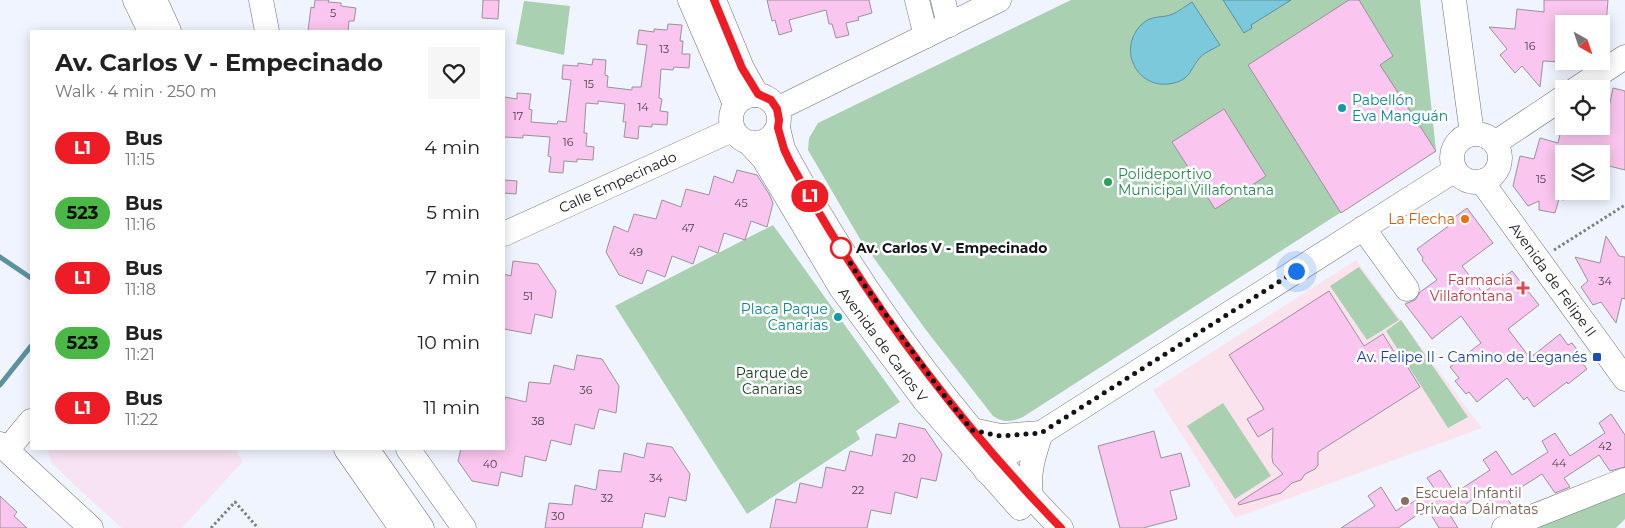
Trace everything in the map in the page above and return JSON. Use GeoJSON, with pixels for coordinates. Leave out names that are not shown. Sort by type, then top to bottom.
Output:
{"type":"FeatureCollection","features":[{"type":"Feature","properties":{"kind":"street"},"geometry":{"type":"LineString","coordinates":[[135,0],[150,30]]}},
{"type":"Feature","properties":{"kind":"street"},"geometry":{"type":"LineString","coordinates":[[155,0],[170,30]]}},
{"type":"Feature","properties":{"kind":"street"},"geometry":{"type":"LineString","coordinates":[[261,0],[267,30]]}},
{"type":"Feature","properties":{"kind":"street"},"geometry":{"type":"LineString","coordinates":[[690,0],[735,104]]}},
{"type":"Feature","properties":{"kind":"street"},"geometry":{"type":"LineString","coordinates":[[714,0],[742,68],[758,94]]}},
{"type":"Feature","properties":{"kind":"street"},"geometry":{"type":"LineString","coordinates":[[917,0],[926,36]]}},
{"type":"Feature","properties":{"kind":"street"},"geometry":{"type":"LineString","coordinates":[[943,0],[949,25]]}},
{"type":"Feature","properties":{"kind":"street"},"geometry":{"type":"LineString","coordinates":[[778,119],[771,100],[758,94],[745,96],[735,104],[730,119],[732,130],[738,137],[751,145],[762,142],[771,137],[778,119],[926,36],[999,0]]}},
{"type":"Feature","properties":{"kind":"street"},"geometry":{"type":"LineString","coordinates":[[1454,0],[1472,134]]}},
{"type":"Feature","properties":{"kind":"street"},"geometry":{"type":"LineString","coordinates":[[1590,80],[1625,57]]}},
{"type":"Feature","properties":{"kind":"street"},"geometry":{"type":"LineString","coordinates":[[1495,143],[1555,103]]}},
{"type":"Feature","properties":{"kind":"street","name":"Avenida de Carlos V"},"geometry":{"type":"LineString","coordinates":[[778,119],[784,149],[790,162],[858,276],[940,390],[972,430],[993,466],[1038,528]]}},
{"type":"Feature","properties":{"kind":"street","name":"Calle Empecinado"},"geometry":{"type":"LineString","coordinates":[[505,234],[732,130]]}},
{"type":"Feature","properties":{"kind":"street"},"geometry":{"type":"LineString","coordinates":[[1472,134],[1481,134],[1489,137],[1495,143],[1500,160],[1497,169],[1491,176],[1483,181],[1475,182],[1467,180],[1455,170],[1452,158],[1454,147],[1461,138],[1472,134]]}},
{"type":"Feature","properties":{"kind":"street","name":"Avenida de Carlos V"},"geometry":{"type":"LineString","coordinates":[[751,145],[764,159],[841,288],[925,402],[993,466],[1031,497],[1061,528]]}},
{"type":"Feature","properties":{"kind":"street"},"geometry":{"type":"LineString","coordinates":[[993,466],[1041,433],[1455,170]]}},
{"type":"Feature","properties":{"kind":"street","name":"Avenida de Felipe II"},"geometry":{"type":"LineString","coordinates":[[1483,181],[1498,205],[1625,378]]}},
{"type":"Feature","properties":{"kind":"street"},"geometry":{"type":"LineString","coordinates":[[1363,228],[1407,288]]}},
{"type":"Feature","properties":{"kind":"street"},"geometry":{"type":"LineString","coordinates":[[30,422],[3,447],[91,528]]}},
{"type":"Feature","properties":{"kind":"street"},"geometry":{"type":"LineString","coordinates":[[972,430],[1000,436],[1041,433]]}},
{"type":"Feature","properties":{"kind":"street"},"geometry":{"type":"LineString","coordinates":[[1031,497],[1030,467],[1041,433]]}},
{"type":"Feature","properties":{"kind":"street"},"geometry":{"type":"LineString","coordinates":[[347,450],[401,528]]}},
{"type":"Feature","properties":{"kind":"street"},"geometry":{"type":"LineString","coordinates":[[368,450],[422,528]]}},
{"type":"Feature","properties":{"kind":"street"},"geometry":{"type":"LineString","coordinates":[[409,450],[464,528]]}},
{"type":"Feature","properties":{"kind":"street"},"geometry":{"type":"LineString","coordinates":[[1504,528],[1625,480]]}},
{"type":"Feature","properties":{"kind":"path"},"geometry":{"type":"LineString","coordinates":[[1552,252],[1625,205]]}},
{"type":"Feature","properties":{"kind":"path"},"geometry":{"type":"LineString","coordinates":[[211,528],[236,502],[258,528]]}},
{"type":"Feature","properties":{"kind":"shaded area"},"geometry":{"type":"Polygon","coordinates":[[[1356,260],[1482,428],[1235,518],[1153,390],[1356,260]]]}},
{"type":"Feature","properties":{"kind":"shaded area"},"geometry":{"type":"Polygon","coordinates":[[[47,450],[236,450],[243,461],[182,528],[122,528],[52,463],[47,450]]]}},
{"type":"Feature","properties":{"kind":"green space","name":"Polideportivo Municipal Villafontana"},"geometry":{"type":"Polygon","coordinates":[[[1071,0],[1420,0],[1436,151],[1023,417],[1004,421],[993,416],[926,330],[860,239],[808,150],[809,138],[818,123],[1071,0]]]}},
{"type":"Feature","properties":{"kind":"green space"},"geometry":{"type":"Polygon","coordinates":[[[524,1],[570,6],[564,55],[516,44],[524,1]]]}},
{"type":"Feature","properties":{"kind":"green space","name":"Parque de Canarias"},"geometry":{"type":"Polygon","coordinates":[[[773,225],[900,402],[856,431],[860,439],[747,514],[615,306],[773,225]]]}},
{"type":"Feature","properties":{"kind":"green space"},"geometry":{"type":"Polygon","coordinates":[[[1359,267],[1399,320],[1367,340],[1330,286],[1359,267]]]}},
{"type":"Feature","properties":{"kind":"green space"},"geometry":{"type":"Polygon","coordinates":[[[1401,320],[1468,417],[1448,428],[1386,331],[1401,320]]]}},
{"type":"Feature","properties":{"kind":"green space"},"geometry":{"type":"Polygon","coordinates":[[[1223,403],[1271,476],[1235,499],[1187,426],[1223,403]]]}},
{"type":"Feature","properties":{"kind":"green space"},"geometry":{"type":"Polygon","coordinates":[[[1625,487],[1625,519],[1616,528],[1540,528],[1535,523],[1625,487]]]}},
{"type":"Feature","properties":{"kind":"water"},"geometry":{"type":"Polygon","coordinates":[[[1223,0],[1291,0],[1251,25],[1252,28],[1244,33],[1223,0]]]}},
{"type":"Feature","properties":{"kind":"water"},"geometry":{"type":"Polygon","coordinates":[[[1192,2],[1220,45],[1202,55],[1187,77],[1174,83],[1162,84],[1151,81],[1135,67],[1131,57],[1134,35],[1141,25],[1149,19],[1173,14],[1192,2]]]}},
{"type":"Feature","properties":{"kind":"building"},"geometry":{"type":"Polygon","coordinates":[[[315,0],[329,0],[328,2],[341,3],[341,6],[356,8],[354,21],[349,21],[348,30],[308,30],[311,7],[314,8],[315,0]]]}},
{"type":"Feature","properties":{"kind":"building"},"geometry":{"type":"Polygon","coordinates":[[[483,0],[499,0],[498,19],[482,18],[483,0]]]}},
{"type":"Feature","properties":{"kind":"building"},"geometry":{"type":"Polygon","coordinates":[[[767,0],[869,0],[872,13],[858,17],[859,20],[846,23],[849,35],[836,38],[832,24],[829,24],[826,10],[789,20],[792,31],[779,35],[775,20],[772,21],[767,0]]]}},
{"type":"Feature","properties":{"kind":"building","name":"Pabellón Eva Manguán"},"geometry":{"type":"Polygon","coordinates":[[[1349,0],[1359,0],[1393,56],[1380,65],[1436,151],[1341,213],[1248,65],[1349,0]]]}},
{"type":"Feature","properties":{"kind":"building"},"geometry":{"type":"Polygon","coordinates":[[[1544,0],[1608,0],[1607,15],[1555,15],[1555,62],[1543,61],[1540,87],[1522,66],[1515,73],[1500,55],[1507,49],[1489,27],[1515,29],[1517,9],[1544,12],[1544,0]]]}},
{"type":"Feature","properties":{"kind":"building"},"geometry":{"type":"Polygon","coordinates":[[[668,24],[682,25],[680,41],[683,41],[682,54],[690,54],[689,68],[674,67],[673,70],[661,69],[659,98],[662,99],[660,111],[668,112],[667,125],[652,124],[652,127],[639,126],[638,139],[624,137],[626,122],[623,122],[625,104],[598,101],[598,104],[586,103],[584,133],[587,133],[586,146],[594,147],[593,160],[577,159],[577,162],[564,161],[563,173],[549,172],[551,157],[548,156],[550,137],[523,135],[523,138],[505,137],[505,97],[517,99],[517,93],[531,94],[529,109],[532,110],[531,122],[557,124],[558,121],[566,122],[571,80],[562,79],[563,65],[578,66],[578,63],[592,65],[593,59],[606,60],[605,75],[608,76],[607,87],[632,90],[632,87],[641,87],[647,45],[637,44],[639,30],[654,32],[654,29],[667,30],[668,24]]]}},
{"type":"Feature","properties":{"kind":"building"},"geometry":{"type":"Polygon","coordinates":[[[1613,88],[1625,91],[1625,170],[1610,166],[1610,145],[1555,145],[1555,200],[1559,200],[1555,213],[1539,210],[1539,201],[1528,206],[1513,186],[1520,156],[1534,159],[1540,138],[1558,143],[1560,135],[1610,135],[1610,102],[1613,88]]]}},
{"type":"Feature","properties":{"kind":"building"},"geometry":{"type":"Polygon","coordinates":[[[1224,109],[1266,176],[1215,209],[1172,142],[1224,109]]]}},
{"type":"Feature","properties":{"kind":"building"},"geometry":{"type":"Polygon","coordinates":[[[737,170],[757,175],[769,194],[773,203],[767,227],[751,221],[745,240],[724,233],[718,253],[699,246],[693,264],[672,256],[665,277],[647,270],[642,284],[619,275],[606,252],[614,226],[628,232],[634,214],[656,219],[662,200],[681,207],[686,189],[709,195],[714,176],[733,183],[737,170]]]}},
{"type":"Feature","properties":{"kind":"building"},"geometry":{"type":"Polygon","coordinates":[[[505,180],[517,181],[516,194],[505,193],[505,180]]]}},
{"type":"Feature","properties":{"kind":"building"},"geometry":{"type":"Polygon","coordinates":[[[1467,208],[1493,243],[1462,266],[1483,293],[1512,271],[1539,305],[1508,329],[1530,358],[1560,334],[1568,345],[1572,343],[1582,356],[1579,359],[1587,369],[1534,407],[1527,397],[1524,400],[1507,378],[1477,402],[1469,392],[1466,394],[1455,381],[1459,378],[1450,367],[1481,343],[1461,316],[1432,339],[1405,304],[1415,300],[1420,292],[1437,280],[1422,260],[1423,258],[1417,249],[1450,225],[1448,222],[1467,208]]]}},
{"type":"Feature","properties":{"kind":"building"},"geometry":{"type":"Polygon","coordinates":[[[1606,236],[1619,256],[1625,257],[1625,299],[1622,298],[1616,323],[1601,302],[1593,305],[1581,287],[1588,281],[1575,257],[1600,263],[1606,236]]]}},
{"type":"Feature","properties":{"kind":"building"},"geometry":{"type":"Polygon","coordinates":[[[513,261],[538,264],[556,291],[552,318],[535,314],[531,334],[505,329],[505,274],[511,276],[513,261]]]}},
{"type":"Feature","properties":{"kind":"building"},"geometry":{"type":"Polygon","coordinates":[[[1329,291],[1364,346],[1383,334],[1401,363],[1404,361],[1420,387],[1318,452],[1318,465],[1315,469],[1305,474],[1301,480],[1292,483],[1281,493],[1239,505],[1238,503],[1283,474],[1273,463],[1273,428],[1258,437],[1247,419],[1264,409],[1229,355],[1329,291]]]}},
{"type":"Feature","properties":{"kind":"building"},"geometry":{"type":"Polygon","coordinates":[[[577,355],[602,359],[619,386],[616,413],[599,409],[594,429],[575,424],[571,445],[551,440],[546,461],[525,456],[522,477],[501,472],[498,486],[472,481],[458,461],[461,450],[505,450],[505,397],[526,402],[529,382],[550,384],[554,365],[574,370],[577,355]]]}},
{"type":"Feature","properties":{"kind":"building"},"geometry":{"type":"Polygon","coordinates":[[[1611,414],[1625,435],[1625,467],[1610,471],[1599,455],[1564,478],[1570,487],[1555,493],[1542,474],[1506,497],[1513,507],[1499,515],[1484,492],[1450,515],[1458,528],[1439,528],[1428,510],[1421,515],[1420,513],[1398,528],[1341,528],[1375,506],[1368,496],[1381,487],[1396,511],[1434,488],[1427,478],[1440,470],[1455,493],[1490,470],[1483,460],[1496,451],[1512,475],[1548,452],[1542,441],[1555,433],[1570,456],[1605,433],[1599,423],[1611,414]]]}},
{"type":"Feature","properties":{"kind":"building"},"geometry":{"type":"Polygon","coordinates":[[[899,423],[925,429],[942,454],[936,481],[921,478],[917,498],[895,492],[891,514],[871,510],[867,528],[770,528],[776,499],[796,503],[800,483],[822,488],[826,467],[845,471],[850,451],[872,456],[876,434],[896,438],[899,423]]]}},
{"type":"Feature","properties":{"kind":"building"},"geometry":{"type":"Polygon","coordinates":[[[1154,431],[1161,458],[1181,453],[1190,486],[1170,491],[1177,519],[1143,528],[1120,528],[1098,446],[1154,431]]]}},
{"type":"Feature","properties":{"kind":"building"},"geometry":{"type":"Polygon","coordinates":[[[647,443],[672,447],[690,474],[686,501],[669,497],[665,517],[645,513],[642,528],[545,528],[549,503],[572,505],[575,485],[596,490],[599,470],[621,472],[624,453],[644,458],[647,443]]]}},
{"type":"Feature","properties":{"kind":"building"},"geometry":{"type":"Polygon","coordinates":[[[0,496],[17,512],[14,516],[27,528],[0,528],[0,496]]]}},
{"type":"Feature","properties":{"kind":"waterway"},"geometry":{"type":"LineString","coordinates":[[0,257],[30,277]]}},
{"type":"Feature","properties":{"kind":"waterway"},"geometry":{"type":"LineString","coordinates":[[0,385],[30,347]]}},
{"type":"Feature","properties":{"kind":"bus line","name":"L1"},"geometry":{"type":"LineString","coordinates":[[714,0],[742,68],[758,94],[771,100],[777,109],[778,128],[790,162],[858,276],[940,390],[1031,497],[1061,528]]}},
{"type":"Feature","properties":{"kind":"place","name":"Pabellón Eva Manguán"},"geometry":{"type":"Point","coordinates":[1342,108]}},
{"type":"Feature","properties":{"kind":"place","name":"Polideportivo Municipal Villafontana"},"geometry":{"type":"Point","coordinates":[1108,182]}},
{"type":"Feature","properties":{"kind":"place","name":"La Flecha"},"geometry":{"type":"Point","coordinates":[1465,219]}},
{"type":"Feature","properties":{"kind":"place","name":"Av. Carlos V - Empecinado"},"geometry":{"type":"Point","coordinates":[841,248]}},
{"type":"Feature","properties":{"kind":"place","name":"Farmacia Villafontana"},"geometry":{"type":"Point","coordinates":[1523,288]}},
{"type":"Feature","properties":{"kind":"place","name":"Placa Paque Canarias"},"geometry":{"type":"Point","coordinates":[838,317]}},
{"type":"Feature","properties":{"kind":"place","name":"Av. Felipe II - Camino de Leganés"},"geometry":{"type":"Point","coordinates":[1597,357]}},
{"type":"Feature","properties":{"kind":"place","name":"Escuela Infantil Privada Dálmatas"},"geometry":{"type":"Point","coordinates":[1405,501]}},
{"type":"Feature","properties":{"kind":"route"},"geometry":{"type":"LineString","coordinates":[[841,248],[839,244],[858,276],[940,390],[972,430],[1000,436],[1041,433],[1296,271]]}}]}
